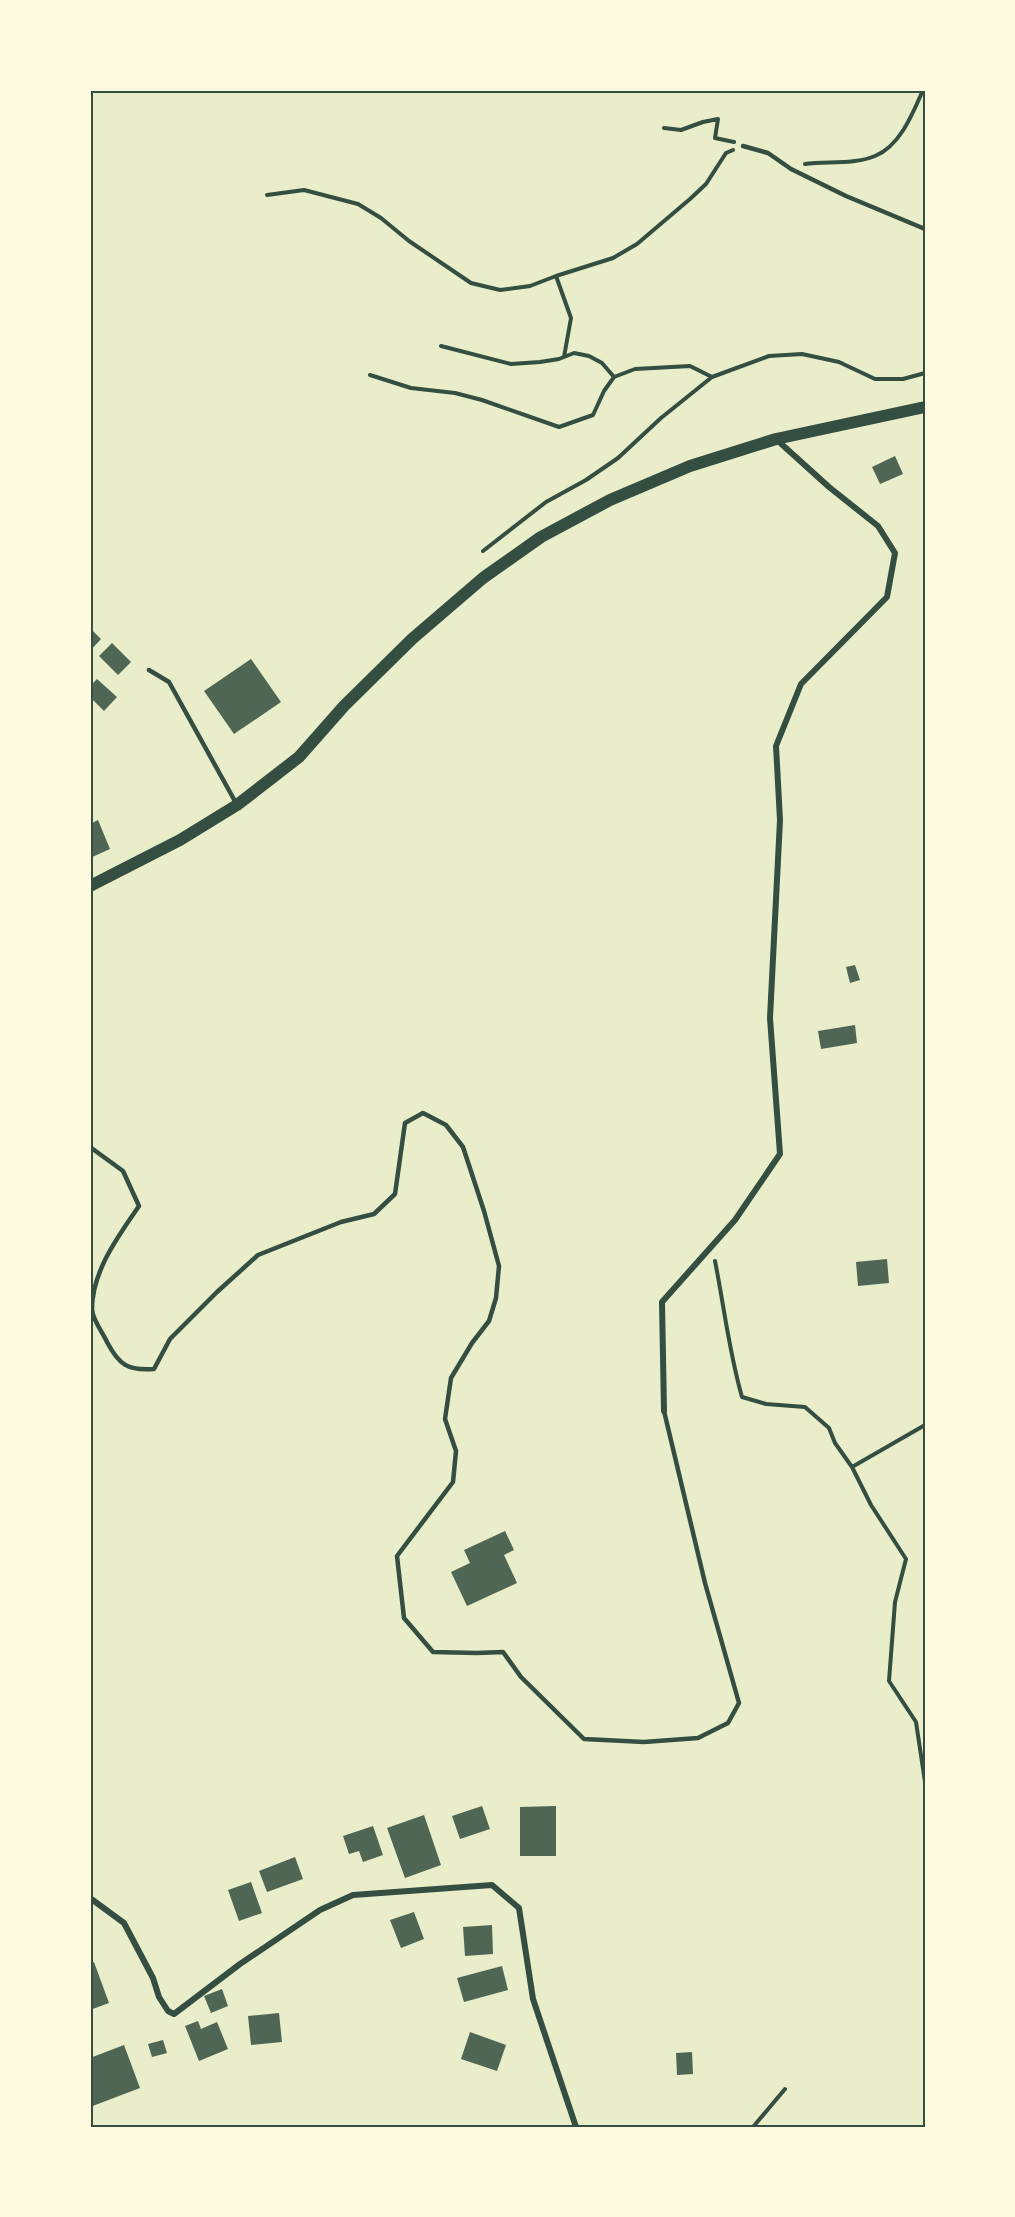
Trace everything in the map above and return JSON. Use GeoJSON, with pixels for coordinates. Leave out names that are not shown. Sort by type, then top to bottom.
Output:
{"type":"FeatureCollection","features":[{"type":"Feature","properties":{"kind":"main road"},"geometry":{"type":"LineString","coordinates":[[90,886],[180,840],[237,805],[299,757],[344,706],[412,639],[483,578],[541,537],[610,500],[670,474],[776,439],[925,407]]}},
{"type":"Feature","properties":{"kind":"street"},"geometry":{"type":"LineString","coordinates":[[664,1411],[662,1302],[735,1220],[780,1154],[770,1018],[780,820],[776,746],[801,684],[887,597],[895,553],[878,526],[829,487],[776,439]]}},
{"type":"Feature","properties":{"kind":"street"},"geometry":{"type":"LineString","coordinates":[[90,1898],[124,1923],[150,1970],[159,1997],[168,2011],[174,2014],[240,1964],[320,1910],[354,1895],[492,1885],[519,1908],[533,1999],[576,2127]]}},
{"type":"Feature","properties":{"kind":"lane"},"geometry":{"type":"LineString","coordinates":[[742,146],[768,153],[787,166],[882,212],[925,229]]}},
{"type":"Feature","properties":{"kind":"lane"},"geometry":{"type":"LineString","coordinates":[[149,670],[169,682],[237,805]]}},
{"type":"Feature","properties":{"kind":"lane"},"geometry":{"type":"LineString","coordinates":[[90,1147],[123,1171],[139,1206],[120,1233],[98,1276],[91,1311],[115,1358],[135,1370],[154,1369],[170,1339],[258,1255],[341,1222],[374,1214],[395,1194],[405,1123],[423,1113],[446,1125],[463,1147],[499,1266],[496,1298],[489,1321],[472,1343],[451,1378],[445,1419],[456,1451],[453,1482],[397,1556],[404,1618],[433,1652],[502,1652],[521,1677],[584,1739],[644,1742],[698,1737],[728,1724],[739,1703],[705,1583],[664,1411]]}},
{"type":"Feature","properties":{"kind":"path"},"geometry":{"type":"LineString","coordinates":[[787,166],[852,161],[875,156],[893,143],[911,119],[922,92]]}},
{"type":"Feature","properties":{"kind":"path"},"geometry":{"type":"LineString","coordinates":[[664,128],[681,130],[718,119],[715,138],[729,140],[742,146]]}},
{"type":"Feature","properties":{"kind":"path"},"geometry":{"type":"LineString","coordinates":[[267,195],[304,190],[358,204],[471,283],[500,290],[530,286],[613,258],[637,244],[706,184],[726,153],[742,146]]}},
{"type":"Feature","properties":{"kind":"path"},"geometry":{"type":"LineString","coordinates":[[556,276],[571,318],[564,357]]}},
{"type":"Feature","properties":{"kind":"path"},"geometry":{"type":"LineString","coordinates":[[441,346],[512,364],[540,362],[574,353],[589,356],[602,363],[614,377]]}},
{"type":"Feature","properties":{"kind":"path"},"geometry":{"type":"LineString","coordinates":[[483,551],[546,502],[586,480],[618,458],[661,418],[712,377],[769,357],[802,354],[839,362],[875,379],[903,379],[925,373]]}},
{"type":"Feature","properties":{"kind":"path"},"geometry":{"type":"LineString","coordinates":[[370,375],[411,388],[455,393],[482,400],[559,427],[592,415],[614,377],[635,369],[690,366],[712,377]]}},
{"type":"Feature","properties":{"kind":"path"},"geometry":{"type":"LineString","coordinates":[[712,1245],[732,1363],[742,1397],[766,1404],[805,1407],[829,1428],[835,1443],[852,1467],[871,1505],[906,1559],[895,1602],[890,1681],[916,1722],[925,1782]]}},
{"type":"Feature","properties":{"kind":"path"},"geometry":{"type":"LineString","coordinates":[[852,1467],[925,1425]]}},
{"type":"Feature","properties":{"kind":"path"},"geometry":{"type":"LineString","coordinates":[[753,2127],[785,2089]]}},
{"type":"Feature","properties":{"kind":"building"},"geometry":{"type":"Polygon","coordinates":[[[895,456],[903,474],[880,484],[872,467],[895,456]]]}},
{"type":"Feature","properties":{"kind":"building"},"geometry":{"type":"Polygon","coordinates":[[[90,628],[101,639],[90,651],[90,628]]]}},
{"type":"Feature","properties":{"kind":"building"},"geometry":{"type":"Polygon","coordinates":[[[112,643],[131,662],[118,675],[99,656],[112,643]]]}},
{"type":"Feature","properties":{"kind":"building"},"geometry":{"type":"Polygon","coordinates":[[[251,659],[281,702],[234,734],[204,691],[251,659]]]}},
{"type":"Feature","properties":{"kind":"building"},"geometry":{"type":"Polygon","coordinates":[[[97,679],[117,697],[104,711],[90,697],[90,686],[97,679]]]}},
{"type":"Feature","properties":{"kind":"building"},"geometry":{"type":"Polygon","coordinates":[[[98,820],[110,849],[90,858],[90,824],[98,820]]]}},
{"type":"Feature","properties":{"kind":"building"},"geometry":{"type":"Polygon","coordinates":[[[855,965],[860,980],[850,983],[846,967],[855,965]]]}},
{"type":"Feature","properties":{"kind":"building"},"geometry":{"type":"Polygon","coordinates":[[[855,1025],[857,1043],[821,1049],[818,1031],[855,1025]]]}},
{"type":"Feature","properties":{"kind":"building"},"geometry":{"type":"Polygon","coordinates":[[[887,1259],[889,1283],[858,1286],[856,1262],[887,1259]]]}},
{"type":"Feature","properties":{"kind":"building"},"geometry":{"type":"Polygon","coordinates":[[[505,1531],[514,1550],[504,1555],[517,1583],[467,1606],[451,1572],[470,1563],[464,1550],[505,1531]]]}},
{"type":"Feature","properties":{"kind":"building"},"geometry":{"type":"Polygon","coordinates":[[[482,1806],[490,1829],[460,1839],[452,1816],[482,1806]]]}},
{"type":"Feature","properties":{"kind":"building"},"geometry":{"type":"Polygon","coordinates":[[[556,1806],[556,1856],[520,1856],[520,1807],[556,1806]]]}},
{"type":"Feature","properties":{"kind":"building"},"geometry":{"type":"Polygon","coordinates":[[[424,1815],[441,1865],[405,1878],[387,1828],[424,1815]]]}},
{"type":"Feature","properties":{"kind":"building"},"geometry":{"type":"Polygon","coordinates":[[[373,1826],[383,1855],[363,1862],[359,1851],[349,1854],[343,1836],[373,1826]]]}},
{"type":"Feature","properties":{"kind":"building"},"geometry":{"type":"Polygon","coordinates":[[[295,1857],[303,1879],[267,1892],[259,1871],[295,1857]]]}},
{"type":"Feature","properties":{"kind":"building"},"geometry":{"type":"Polygon","coordinates":[[[251,1882],[262,1913],[239,1921],[228,1890],[251,1882]]]}},
{"type":"Feature","properties":{"kind":"building"},"geometry":{"type":"Polygon","coordinates":[[[414,1912],[424,1939],[401,1948],[390,1920],[414,1912]]]}},
{"type":"Feature","properties":{"kind":"building"},"geometry":{"type":"Polygon","coordinates":[[[492,1925],[493,1954],[465,1956],[463,1927],[492,1925]]]}},
{"type":"Feature","properties":{"kind":"building"},"geometry":{"type":"Polygon","coordinates":[[[94,1962],[109,2003],[90,2010],[90,1963],[94,1962]]]}},
{"type":"Feature","properties":{"kind":"building"},"geometry":{"type":"Polygon","coordinates":[[[502,1966],[508,1990],[464,2002],[457,1978],[502,1966]]]}},
{"type":"Feature","properties":{"kind":"building"},"geometry":{"type":"Polygon","coordinates":[[[222,1989],[228,2006],[211,2013],[204,1996],[222,1989]]]}},
{"type":"Feature","properties":{"kind":"building"},"geometry":{"type":"Polygon","coordinates":[[[279,2013],[282,2042],[251,2045],[248,2016],[279,2013]]]}},
{"type":"Feature","properties":{"kind":"building"},"geometry":{"type":"Polygon","coordinates":[[[198,2021],[201,2029],[217,2022],[228,2049],[199,2061],[185,2026],[198,2021]]]}},
{"type":"Feature","properties":{"kind":"building"},"geometry":{"type":"Polygon","coordinates":[[[470,2032],[506,2045],[497,2071],[461,2059],[470,2032]]]}},
{"type":"Feature","properties":{"kind":"building"},"geometry":{"type":"Polygon","coordinates":[[[163,2040],[167,2053],[152,2057],[148,2044],[163,2040]]]}},
{"type":"Feature","properties":{"kind":"building"},"geometry":{"type":"Polygon","coordinates":[[[124,2045],[140,2088],[90,2107],[90,2058],[124,2045]]]}},
{"type":"Feature","properties":{"kind":"building"},"geometry":{"type":"Polygon","coordinates":[[[692,2052],[693,2074],[677,2075],[676,2053],[692,2052]]]}}]}
